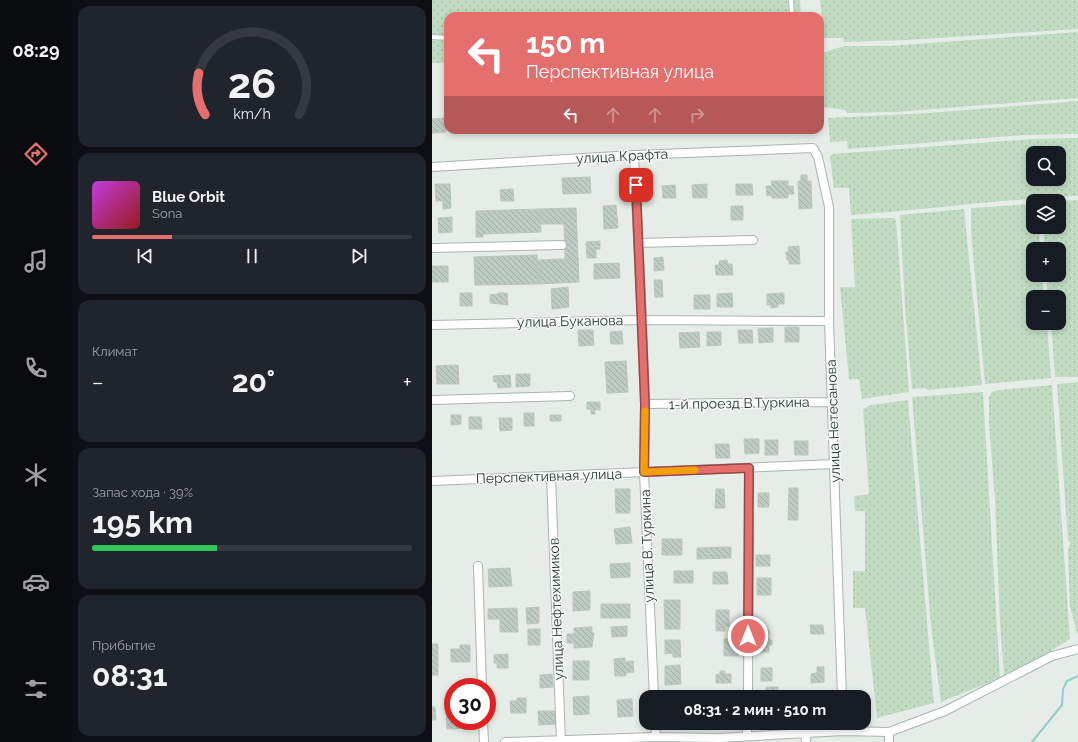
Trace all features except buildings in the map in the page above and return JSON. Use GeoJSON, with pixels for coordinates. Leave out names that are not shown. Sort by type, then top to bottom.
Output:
{"type":"FeatureCollection","features":[{"type":"Feature","properties":{"kind":"street","name":"улица Крафта"},"geometry":{"type":"LineString","coordinates":[[432,167],[634,155],[813,148]]}},
{"type":"Feature","properties":{"kind":"street","name":"улица Нетесанова"},"geometry":{"type":"LineString","coordinates":[[813,148],[818,157],[829,207],[829,321],[842,690]]}},
{"type":"Feature","properties":{"kind":"street","name":"улица В. Туркина"},"geometry":{"type":"LineString","coordinates":[[634,155],[642,320],[645,404],[644,472],[654,690]]}},
{"type":"Feature","properties":{"kind":"street"},"geometry":{"type":"LineString","coordinates":[[638,243],[753,240]]}},
{"type":"Feature","properties":{"kind":"street"},"geometry":{"type":"LineString","coordinates":[[432,248],[562,245]]}},
{"type":"Feature","properties":{"kind":"street","name":"улица Буканова"},"geometry":{"type":"LineString","coordinates":[[432,325],[642,320],[829,321]]}},
{"type":"Feature","properties":{"kind":"street"},"geometry":{"type":"LineString","coordinates":[[432,400],[570,396]]}},
{"type":"Feature","properties":{"kind":"street","name":"1-й проезд В.Туркина"},"geometry":{"type":"LineString","coordinates":[[645,404],[833,402]]}},
{"type":"Feature","properties":{"kind":"street","name":"Перспективная улица"},"geometry":{"type":"LineString","coordinates":[[432,481],[835,464]]}},
{"type":"Feature","properties":{"kind":"street"},"geometry":{"type":"LineString","coordinates":[[748,690],[749,468]]}},
{"type":"Feature","properties":{"kind":"street","name":"улица Нефтехимиков"},"geometry":{"type":"LineString","coordinates":[[551,476],[561,740]]}},
{"type":"Feature","properties":{"kind":"street"},"geometry":{"type":"LineString","coordinates":[[478,566],[482,678]]}},
{"type":"Feature","properties":{"kind":"street"},"geometry":{"type":"LineString","coordinates":[[871,730],[889,732],[945,711],[1052,656],[1078,649]]}},
{"type":"Feature","properties":{"kind":"street"},"geometry":{"type":"LineString","coordinates":[[483,730],[484,742]]}},
{"type":"Feature","properties":{"kind":"street"},"geometry":{"type":"LineString","coordinates":[[656,730],[656,737]]}},
{"type":"Feature","properties":{"kind":"street"},"geometry":{"type":"LineString","coordinates":[[747,730],[747,736]]}},
{"type":"Feature","properties":{"kind":"street"},"geometry":{"type":"LineString","coordinates":[[505,742],[640,740],[656,737],[720,740],[747,736],[806,738],[833,730]]}},
{"type":"Feature","properties":{"kind":"street"},"geometry":{"type":"LineString","coordinates":[[889,732],[890,742]]}},
{"type":"Feature","properties":{"kind":"lane"},"geometry":{"type":"LineString","coordinates":[[791,0],[792,12]]}},
{"type":"Feature","properties":{"kind":"lane"},"geometry":{"type":"LineString","coordinates":[[432,38],[444,38]]}},
{"type":"Feature","properties":{"kind":"green space"},"geometry":{"type":"Polygon","coordinates":[[[432,0],[800,0],[801,12],[444,12],[444,63],[432,63],[432,0]]]}},
{"type":"Feature","properties":{"kind":"green space"},"geometry":{"type":"Polygon","coordinates":[[[820,0],[1078,0],[1078,29],[907,40],[844,42],[843,38],[824,38],[824,12],[821,12],[820,0]]]}},
{"type":"Feature","properties":{"kind":"green space"},"geometry":{"type":"Polygon","coordinates":[[[1078,32],[1078,98],[895,112],[847,113],[846,110],[824,107],[824,52],[844,46],[889,46],[1078,32]]]}},
{"type":"Feature","properties":{"kind":"green space"},"geometry":{"type":"Polygon","coordinates":[[[1078,101],[1078,134],[1024,135],[848,149],[847,141],[830,142],[828,118],[929,113],[1078,101]]]}},
{"type":"Feature","properties":{"kind":"green space"},"geometry":{"type":"Polygon","coordinates":[[[1078,138],[1078,196],[1066,197],[1066,194],[1026,194],[1026,200],[851,215],[849,188],[834,188],[830,157],[832,154],[1031,139],[1078,138]]]}},
{"type":"Feature","properties":{"kind":"green space"},"geometry":{"type":"Polygon","coordinates":[[[1078,200],[1078,377],[1055,377],[1052,330],[1066,330],[1066,290],[1047,290],[1047,282],[1066,282],[1066,242],[1044,242],[1044,234],[1066,234],[1066,201],[1078,200]]]}},
{"type":"Feature","properties":{"kind":"green space"},"geometry":{"type":"Polygon","coordinates":[[[1026,204],[1026,234],[1039,234],[1040,242],[1026,242],[1026,282],[1043,282],[1043,290],[1026,290],[1026,330],[1048,330],[1051,378],[985,384],[971,233],[971,208],[1026,204]]]}},
{"type":"Feature","properties":{"kind":"green space"},"geometry":{"type":"Polygon","coordinates":[[[964,209],[982,385],[927,390],[925,388],[912,389],[905,307],[900,215],[964,209]]]}},
{"type":"Feature","properties":{"kind":"green space"},"geometry":{"type":"Polygon","coordinates":[[[894,218],[896,220],[909,392],[862,399],[859,379],[849,379],[840,287],[855,287],[851,219],[894,218]]]}},
{"type":"Feature","properties":{"kind":"green space"},"geometry":{"type":"Polygon","coordinates":[[[1078,382],[1077,634],[1070,606],[1068,549],[1071,542],[1068,541],[1057,384],[1078,382]]]}},
{"type":"Feature","properties":{"kind":"green space"},"geometry":{"type":"Polygon","coordinates":[[[1052,385],[1070,639],[1033,662],[1004,675],[1000,623],[995,500],[989,424],[989,397],[992,392],[999,390],[1052,385]]]}},
{"type":"Feature","properties":{"kind":"green space"},"geometry":{"type":"Polygon","coordinates":[[[983,392],[1000,678],[941,702],[931,626],[912,397],[983,392]]]}},
{"type":"Feature","properties":{"kind":"green space"},"geometry":{"type":"Polygon","coordinates":[[[908,400],[934,703],[877,718],[865,608],[853,608],[853,571],[865,571],[865,511],[855,511],[854,496],[869,494],[863,409],[871,405],[908,400]]]}},
{"type":"Feature","properties":{"kind":"waterway"},"geometry":{"type":"LineString","coordinates":[[1032,742],[1062,705],[1063,689],[1067,681],[1078,676]]}},
{"type":"Feature","properties":{"kind":"slow traffic"},"geometry":{"type":"LineString","coordinates":[[645,411],[644,472],[695,470]]}},
{"type":"Feature","properties":{"kind":"route"},"geometry":{"type":"LineString","coordinates":[[636,185],[645,404],[644,472],[749,468],[748,636]]}}]}
